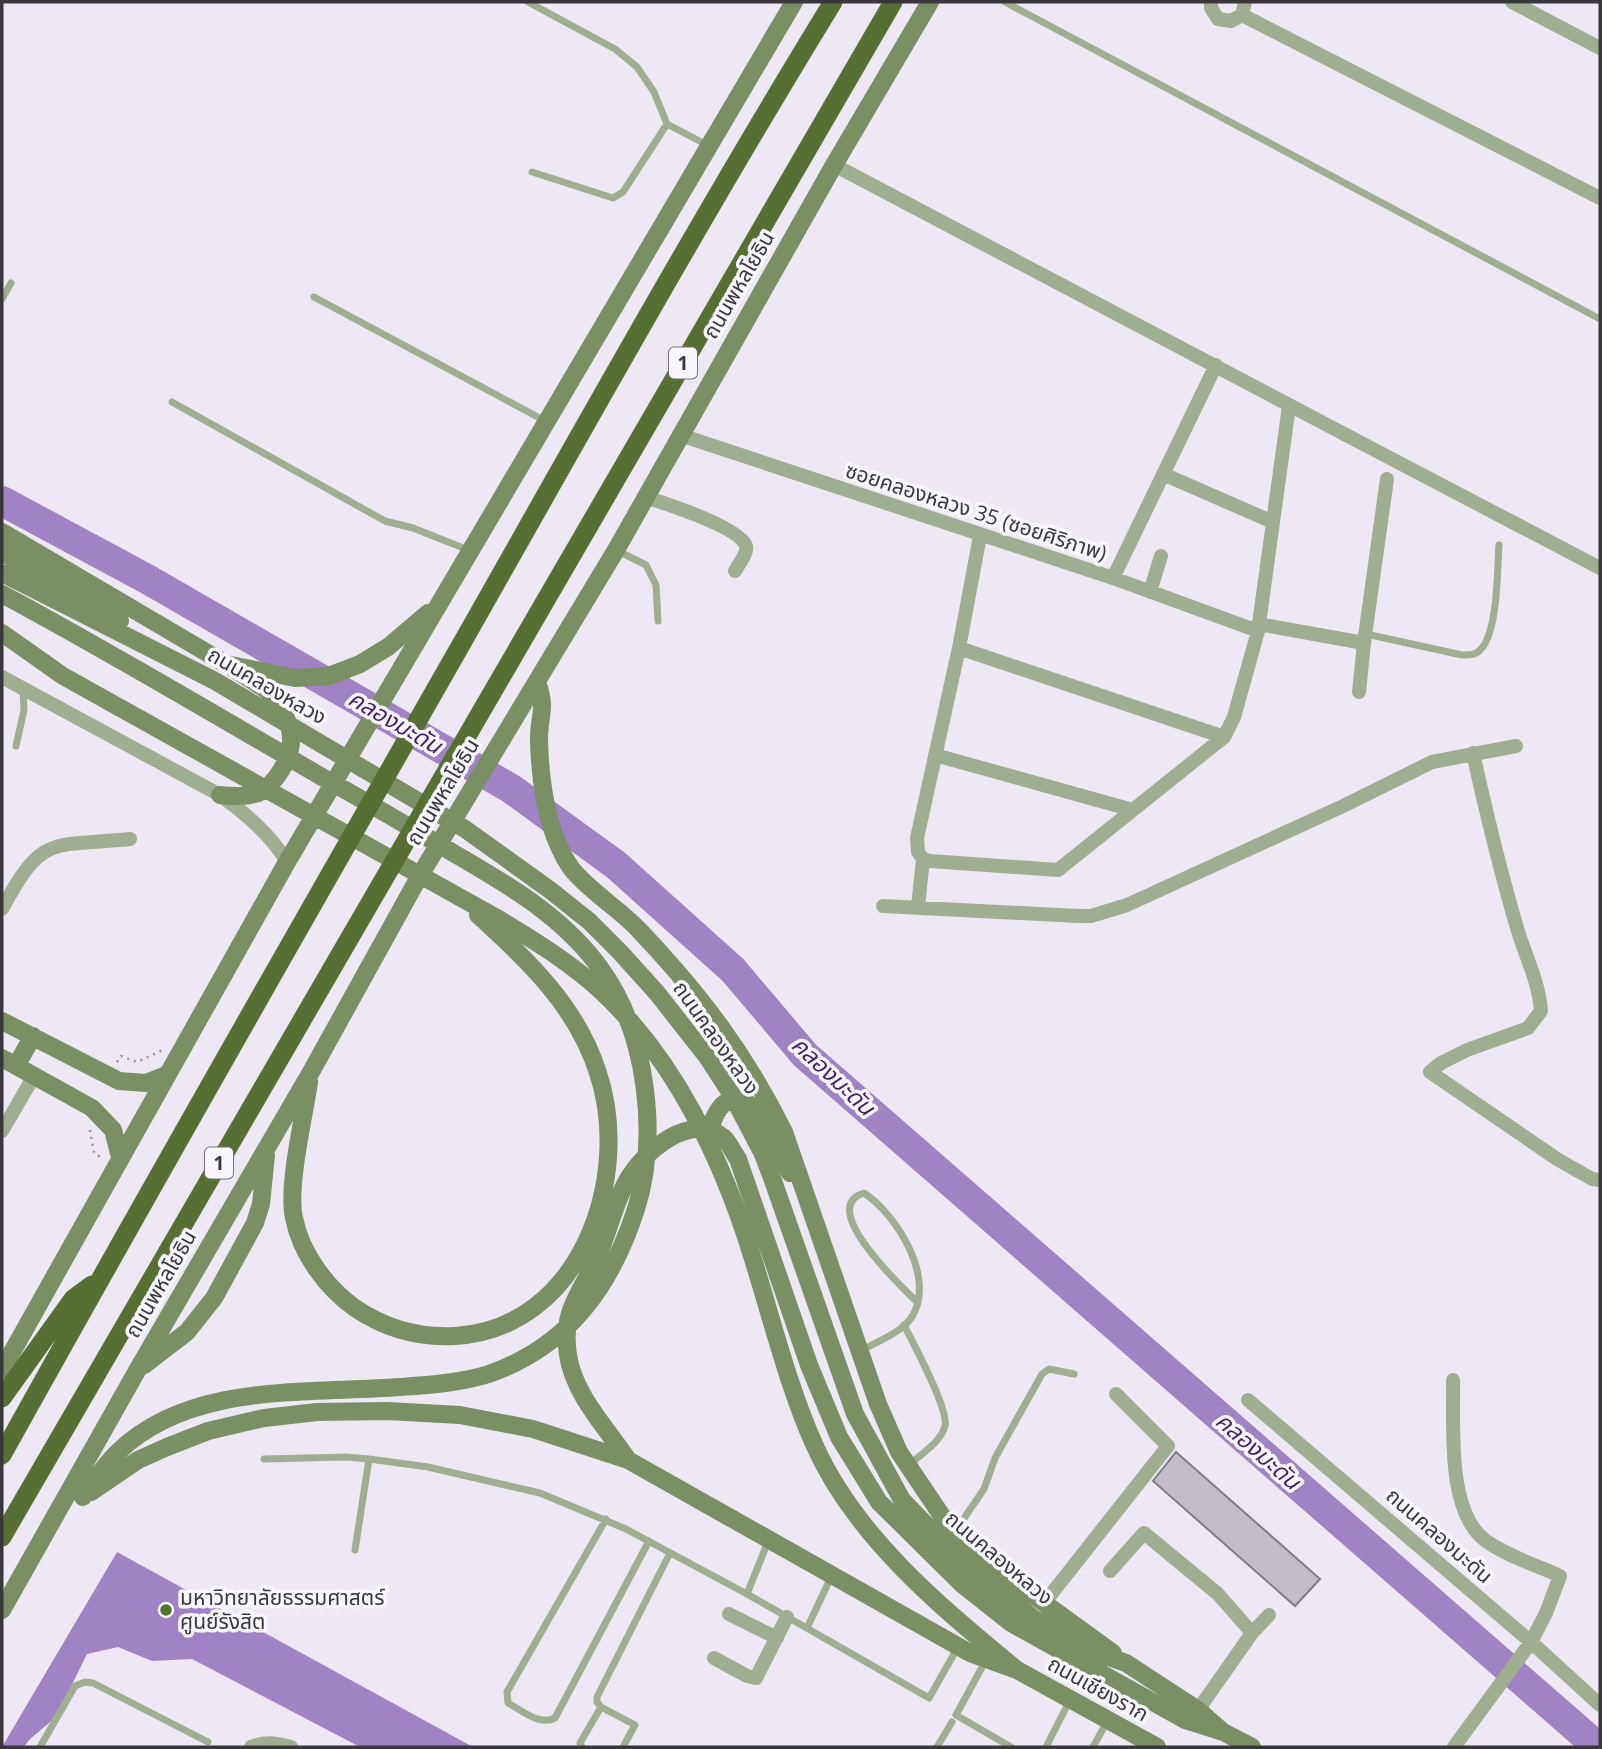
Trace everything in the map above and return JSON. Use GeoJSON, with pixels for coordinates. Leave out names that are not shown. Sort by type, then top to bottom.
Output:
{"type":"FeatureCollection","features":[{"type":"Feature","properties":{"kind":"highway","name":"1"},"geometry":{"type":"LineString","coordinates":[[2,1455],[97,1283],[772,101],[833,2]]}},
{"type":"Feature","properties":{"kind":"highway","name":"ถนนพหลโยธิน"},"geometry":{"type":"LineString","coordinates":[[2,1537],[893,2]]}},
{"type":"Feature","properties":{"kind":"highway"},"geometry":{"type":"LineString","coordinates":[[2,1398],[73,1299],[86,1287],[97,1283]]}},
{"type":"Feature","properties":{"kind":"main road"},"geometry":{"type":"LineString","coordinates":[[2,1370],[287,862],[794,2]]}},
{"type":"Feature","properties":{"kind":"main road","name":"ถนนพหลโยธิน"},"geometry":{"type":"LineString","coordinates":[[2,1610],[311,1072],[419,877],[616,550],[834,165],[930,2]]}},
{"type":"Feature","properties":{"kind":"main road"},"geometry":{"type":"LineString","coordinates":[[2,532],[226,664],[272,696],[282,711],[292,739],[286,760],[266,788],[245,796],[220,795]]}},
{"type":"Feature","properties":{"kind":"main road"},"geometry":{"type":"LineString","coordinates":[[2,552],[93,604],[215,681]]}},
{"type":"Feature","properties":{"kind":"main road","name":"ถนนคลองหลวง"},"geometry":{"type":"LineString","coordinates":[[2,573],[215,681],[453,822],[550,890],[589,921],[657,993],[708,1058],[732,1095],[762,1152],[855,1414],[902,1500],[958,1559],[1033,1618],[1083,1648],[1126,1663],[1198,1710],[1223,1732]]}},
{"type":"Feature","properties":{"kind":"main road"},"geometry":{"type":"LineString","coordinates":[[2,594],[409,826],[522,894],[559,923],[603,972],[625,1016],[646,1098],[643,1175],[632,1221],[614,1262],[602,1285],[572,1324],[522,1360],[485,1375],[437,1385],[239,1397],[198,1406],[173,1416],[121,1448],[83,1497]]}},
{"type":"Feature","properties":{"kind":"main road"},"geometry":{"type":"LineString","coordinates":[[226,664],[295,678],[329,676],[360,664],[388,647],[442,601]]}},
{"type":"Feature","properties":{"kind":"main road"},"geometry":{"type":"LineString","coordinates":[[2,632],[63,676]]}},
{"type":"Feature","properties":{"kind":"main road"},"geometry":{"type":"LineString","coordinates":[[2,647],[63,676],[534,940],[600,990],[639,1030],[675,1079],[709,1145],[743,1227],[814,1445],[853,1512],[927,1592],[1017,1670]]}},
{"type":"Feature","properties":{"kind":"main road"},"geometry":{"type":"LineString","coordinates":[[537,682],[544,700],[539,737],[550,825],[571,868],[635,926],[706,1005],[742,1054],[765,1094],[784,1132],[878,1405],[899,1452],[942,1516],[956,1531],[1007,1576],[1126,1663]]}},
{"type":"Feature","properties":{"kind":"main road"},"geometry":{"type":"LineString","coordinates":[[311,1072],[294,1183],[293,1218],[312,1261],[342,1298],[373,1320],[408,1333],[441,1337],[485,1332],[519,1317],[537,1305],[566,1278],[579,1259],[598,1211],[609,1161],[608,1120],[599,1074],[586,1041],[564,1003],[538,972],[457,896]]}},
{"type":"Feature","properties":{"kind":"main road"},"geometry":{"type":"LineString","coordinates":[[2,1021],[119,1082],[146,1083],[166,1075]]}},
{"type":"Feature","properties":{"kind":"main road"},"geometry":{"type":"LineString","coordinates":[[33,1036],[9,1062],[93,1108],[113,1130],[120,1157]]}},
{"type":"Feature","properties":{"kind":"main road"},"geometry":{"type":"LineString","coordinates":[[710,1130],[714,1115],[724,1102],[731,1099],[749,1103],[755,1109],[810,1206]]}},
{"type":"Feature","properties":{"kind":"main road"},"geometry":{"type":"LineString","coordinates":[[628,1460],[575,1381],[568,1356],[566,1327],[572,1303],[598,1256],[627,1180],[642,1160],[662,1143],[682,1133],[710,1130],[724,1138],[738,1159],[819,1389],[839,1437],[879,1502],[963,1586],[1011,1623],[1185,1720],[1223,1732],[1252,1747]]}},
{"type":"Feature","properties":{"kind":"main road"},"geometry":{"type":"LineString","coordinates":[[138,1369],[187,1332],[220,1287],[255,1223],[261,1204],[266,1148]]}},
{"type":"Feature","properties":{"kind":"main road"},"geometry":{"type":"LineString","coordinates":[[55,1519],[138,1460],[208,1431],[264,1418],[317,1412],[387,1411],[460,1415],[533,1429],[628,1460],[958,1646],[1017,1670]]}},
{"type":"Feature","properties":{"kind":"main road","name":"ถนนเชียงราก"},"geometry":{"type":"LineString","coordinates":[[1017,1670],[1157,1747]]}},
{"type":"Feature","properties":{"kind":"street"},"geometry":{"type":"LineString","coordinates":[[1512,2],[1600,48]]}},
{"type":"Feature","properties":{"kind":"street"},"geometry":{"type":"LineString","coordinates":[[1207,4],[1218,19],[1224,21],[1231,21],[1244,8],[1600,198]]}},
{"type":"Feature","properties":{"kind":"street"},"geometry":{"type":"LineString","coordinates":[[834,165],[1600,568]]}},
{"type":"Feature","properties":{"kind":"street"},"geometry":{"type":"LineString","coordinates":[[1113,579],[1216,365]]}},
{"type":"Feature","properties":{"kind":"street"},"geometry":{"type":"LineString","coordinates":[[923,859],[1058,870],[1224,737],[1234,717],[1258,627],[1289,406]]}},
{"type":"Feature","properties":{"kind":"street","name":"ซอยคลองหลวง 35 (ซอยศิริภาพ)"},"geometry":{"type":"LineString","coordinates":[[680,436],[1258,627],[1365,638]]}},
{"type":"Feature","properties":{"kind":"street"},"geometry":{"type":"LineString","coordinates":[[1163,474],[1273,522]]}},
{"type":"Feature","properties":{"kind":"street"},"geometry":{"type":"LineString","coordinates":[[1359,692],[1387,479]]}},
{"type":"Feature","properties":{"kind":"street"},"geometry":{"type":"LineString","coordinates":[[646,497],[718,524],[742,541],[746,551],[735,571]]}},
{"type":"Feature","properties":{"kind":"street"},"geometry":{"type":"LineString","coordinates":[[918,906],[923,859],[918,852],[917,838],[959,648],[980,536]]}},
{"type":"Feature","properties":{"kind":"street"},"geometry":{"type":"LineString","coordinates":[[1150,592],[1161,556]]}},
{"type":"Feature","properties":{"kind":"street"},"geometry":{"type":"LineString","coordinates":[[959,648],[1224,737]]}},
{"type":"Feature","properties":{"kind":"street"},"geometry":{"type":"LineString","coordinates":[[2,677],[220,795],[265,832],[287,862]]}},
{"type":"Feature","properties":{"kind":"street"},"geometry":{"type":"LineString","coordinates":[[883,906],[1078,916],[1100,914],[1127,905],[1270,840],[1432,762],[1516,746]]}},
{"type":"Feature","properties":{"kind":"street"},"geometry":{"type":"LineString","coordinates":[[1473,753],[1490,832],[1540,996],[1541,1011],[1528,1028],[1467,1050],[1441,1063],[1430,1072],[1558,1159],[1592,1179],[1600,1180]]}},
{"type":"Feature","properties":{"kind":"street"},"geometry":{"type":"LineString","coordinates":[[935,755],[1133,810]]}},
{"type":"Feature","properties":{"kind":"street"},"geometry":{"type":"LineString","coordinates":[[2,909],[19,877],[34,858],[47,849],[68,842],[130,839]]}},
{"type":"Feature","properties":{"kind":"street"},"geometry":{"type":"LineString","coordinates":[[2,1131],[34,1076]]}},
{"type":"Feature","properties":{"kind":"street"},"geometry":{"type":"LineString","coordinates":[[1453,1380],[1454,1439],[1460,1500],[1472,1526],[1485,1540],[1560,1576],[1546,1613],[1527,1647],[1454,1747]]}},
{"type":"Feature","properties":{"kind":"street"},"geometry":{"type":"LineString","coordinates":[[1045,1602],[1168,1446],[1116,1394]]}},
{"type":"Feature","properties":{"kind":"street","name":"ถนนคลองมะดัน"},"geometry":{"type":"LineString","coordinates":[[1248,1400],[1527,1647],[1600,1706]]}},
{"type":"Feature","properties":{"kind":"street"},"geometry":{"type":"LineString","coordinates":[[1110,1571],[1144,1533],[1219,1594],[1252,1633]]}},
{"type":"Feature","properties":{"kind":"street"},"geometry":{"type":"LineString","coordinates":[[729,1614],[777,1638]]}},
{"type":"Feature","properties":{"kind":"street"},"geometry":{"type":"LineString","coordinates":[[1198,1710],[1252,1633],[1269,1615]]}},
{"type":"Feature","properties":{"kind":"street"},"geometry":{"type":"LineString","coordinates":[[714,1658],[756,1678],[788,1617]]}},
{"type":"Feature","properties":{"kind":"street"},"geometry":{"type":"LineString","coordinates":[[251,1747],[259,1743],[291,1747]]}},
{"type":"Feature","properties":{"kind":"lane"},"geometry":{"type":"LineString","coordinates":[[528,2],[615,49],[637,67],[654,92],[667,124],[710,146]]}},
{"type":"Feature","properties":{"kind":"lane"},"geometry":{"type":"LineString","coordinates":[[1005,2],[1600,319]]}},
{"type":"Feature","properties":{"kind":"lane"},"geometry":{"type":"LineString","coordinates":[[532,172],[613,198],[623,192],[667,124]]}},
{"type":"Feature","properties":{"kind":"lane"},"geometry":{"type":"LineString","coordinates":[[2,299],[11,283]]}},
{"type":"Feature","properties":{"kind":"lane"},"geometry":{"type":"LineString","coordinates":[[314,297],[547,422]]}},
{"type":"Feature","properties":{"kind":"lane"},"geometry":{"type":"LineString","coordinates":[[172,402],[386,520],[472,551]]}},
{"type":"Feature","properties":{"kind":"lane"},"geometry":{"type":"LineString","coordinates":[[1365,638],[1462,655],[1474,654],[1484,646],[1493,619],[1499,545]]}},
{"type":"Feature","properties":{"kind":"lane"},"geometry":{"type":"LineString","coordinates":[[616,550],[646,565],[656,585],[657,621]]}},
{"type":"Feature","properties":{"kind":"lane"},"geometry":{"type":"LineString","coordinates":[[16,746],[24,710],[23,687]]}},
{"type":"Feature","properties":{"kind":"lane"},"geometry":{"type":"LineString","coordinates":[[860,1351],[904,1325],[913,1315],[917,1302],[919,1274],[912,1252],[881,1208],[864,1193],[855,1196],[850,1201],[849,1216],[877,1261],[917,1302]]}},
{"type":"Feature","properties":{"kind":"lane"},"geometry":{"type":"LineString","coordinates":[[904,1325],[946,1418],[941,1435],[908,1466]]}},
{"type":"Feature","properties":{"kind":"lane"},"geometry":{"type":"LineString","coordinates":[[956,1531],[984,1489],[995,1458],[1042,1374],[1049,1369],[1073,1374]]}},
{"type":"Feature","properties":{"kind":"lane"},"geometry":{"type":"LineString","coordinates":[[264,1460],[346,1457],[369,1459],[428,1467],[541,1493],[606,1519],[649,1541],[929,1698],[958,1646]]}},
{"type":"Feature","properties":{"kind":"lane"},"geometry":{"type":"LineString","coordinates":[[355,1550],[369,1459]]}},
{"type":"Feature","properties":{"kind":"lane"},"geometry":{"type":"LineString","coordinates":[[606,1519],[507,1692],[508,1703],[538,1720],[547,1722],[555,1718],[649,1541]]}},
{"type":"Feature","properties":{"kind":"lane"},"geometry":{"type":"LineString","coordinates":[[747,1594],[769,1539]]}},
{"type":"Feature","properties":{"kind":"lane"},"geometry":{"type":"LineString","coordinates":[[623,1747],[635,1725],[601,1707],[597,1702],[600,1688],[670,1553]]}},
{"type":"Feature","properties":{"kind":"lane"},"geometry":{"type":"LineString","coordinates":[[807,1628],[832,1575]]}},
{"type":"Feature","properties":{"kind":"lane"},"geometry":{"type":"LineString","coordinates":[[987,1659],[956,1714],[1011,1747]]}},
{"type":"Feature","properties":{"kind":"lane"},"geometry":{"type":"LineString","coordinates":[[40,1747],[75,1686],[85,1682],[93,1683],[208,1742]]}},
{"type":"Feature","properties":{"kind":"lane"},"geometry":{"type":"LineString","coordinates":[[1046,1747],[1071,1699]]}},
{"type":"Feature","properties":{"kind":"lane"},"geometry":{"type":"LineString","coordinates":[[582,1747],[580,1743],[601,1707]]}},
{"type":"Feature","properties":{"kind":"lane"},"geometry":{"type":"LineString","coordinates":[[1093,1747],[1108,1719]]}},
{"type":"Feature","properties":{"kind":"lane"},"geometry":{"type":"LineString","coordinates":[[937,1747],[952,1722]]}},
{"type":"Feature","properties":{"kind":"path"},"geometry":{"type":"LineString","coordinates":[[121,1056],[137,1062],[153,1053],[184,1044]]}},
{"type":"Feature","properties":{"kind":"shaded area"},"geometry":{"type":"Polygon","coordinates":[[[117,1552],[473,1747],[360,1747],[192,1659],[152,1661],[118,1647],[87,1654],[56,1717],[24,1747],[2,1747],[117,1552]]]}},
{"type":"Feature","properties":{"kind":"building"},"geometry":{"type":"Polygon","coordinates":[[[1176,1452],[1320,1579],[1295,1606],[1153,1481],[1176,1452]]]}},
{"type":"Feature","properties":{"kind":"waterway","name":"คลองมะดัน"},"geometry":{"type":"LineString","coordinates":[[2,501],[147,579],[510,788],[616,865],[733,970],[805,1055],[1598,1747]]}},
{"type":"Feature","properties":{"kind":"place","name":"มหาวิทยาลัยธรรมศาสตร์ ศูนย์รังสิต"},"geometry":{"type":"Point","coordinates":[166,1610]}}]}
